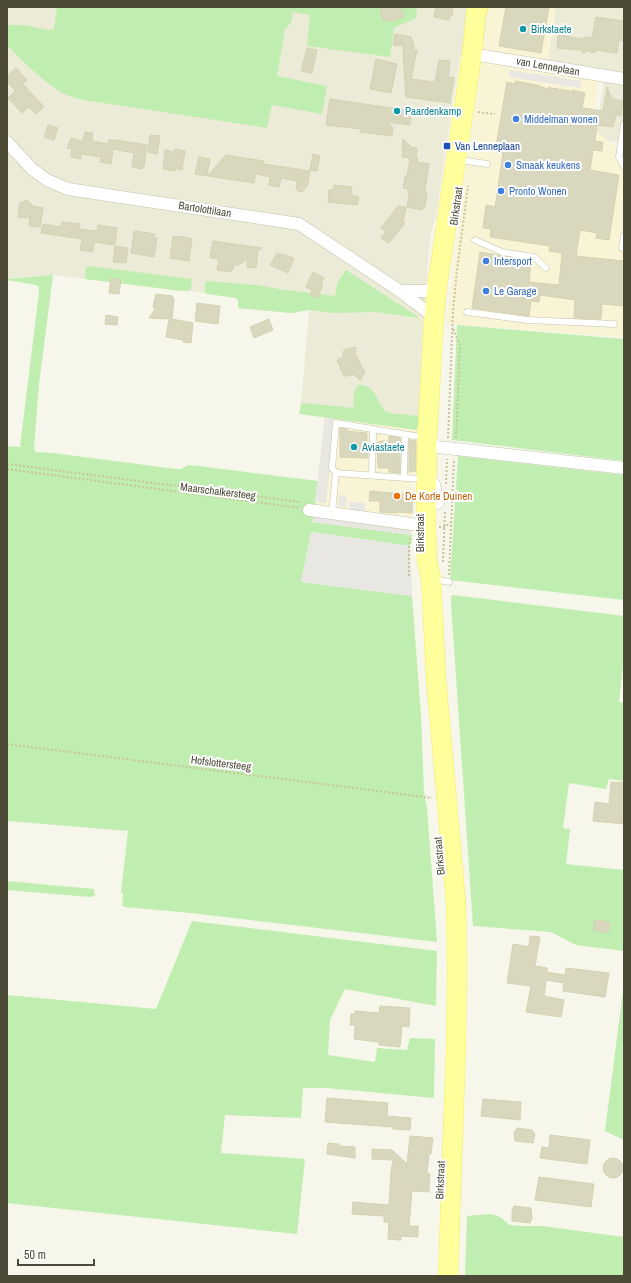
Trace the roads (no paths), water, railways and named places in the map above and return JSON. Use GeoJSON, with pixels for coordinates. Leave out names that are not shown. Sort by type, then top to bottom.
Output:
{"type":"FeatureCollection","features":[{"type":"Feature","properties":{"kind":"main road","name":"Birkstraat"},"geometry":{"type":"LineString","coordinates":[[476,54],[476,13],[478,7]]}},
{"type":"Feature","properties":{"kind":"main road","name":"Birkstraat"},"geometry":{"type":"LineString","coordinates":[[434,443],[434,317],[437,287],[476,54],[486,15],[485,7]]}},
{"type":"Feature","properties":{"kind":"main road","name":"Birkstraat"},"geometry":{"type":"LineString","coordinates":[[437,578],[427,561],[428,475],[434,443],[443,310],[459,160]]}},
{"type":"Feature","properties":{"kind":"main road","name":"Birkstraat"},"geometry":{"type":"LineString","coordinates":[[428,475],[438,503],[434,560],[437,578],[436,678],[456,904],[458,972],[448,1276]]}},
{"type":"Feature","properties":{"kind":"street","name":"van Lenneplaan"},"geometry":{"type":"LineString","coordinates":[[476,54],[624,79]]}},
{"type":"Feature","properties":{"kind":"street","name":"Bartolottilaan"},"geometry":{"type":"LineString","coordinates":[[7,142],[32,169],[47,180],[68,189],[299,224],[400,291],[434,317]]}},
{"type":"Feature","properties":{"kind":"street"},"geometry":{"type":"LineString","coordinates":[[400,291],[425,291],[437,287]]}},
{"type":"Feature","properties":{"kind":"street"},"geometry":{"type":"LineString","coordinates":[[434,443],[624,468]]}},
{"type":"Feature","properties":{"kind":"street"},"geometry":{"type":"LineString","coordinates":[[307,509],[427,526]]}},
{"type":"Feature","properties":{"kind":"lane"},"geometry":{"type":"LineString","coordinates":[[624,124],[619,157],[624,166]]}},
{"type":"Feature","properties":{"kind":"lane"},"geometry":{"type":"LineString","coordinates":[[459,160],[487,164]]}},
{"type":"Feature","properties":{"kind":"lane"},"geometry":{"type":"LineString","coordinates":[[622,248],[624,235]]}},
{"type":"Feature","properties":{"kind":"lane"},"geometry":{"type":"LineString","coordinates":[[475,240],[502,252],[534,257],[546,268]]}},
{"type":"Feature","properties":{"kind":"lane"},"geometry":{"type":"LineString","coordinates":[[467,312],[528,320],[614,324]]}},
{"type":"Feature","properties":{"kind":"lane"},"geometry":{"type":"LineString","coordinates":[[332,513],[336,473],[332,468],[336,423],[405,435],[434,443]]}},
{"type":"Feature","properties":{"kind":"lane"},"geometry":{"type":"LineString","coordinates":[[372,475],[374,430]]}},
{"type":"Feature","properties":{"kind":"lane"},"geometry":{"type":"LineString","coordinates":[[404,478],[405,435]]}},
{"type":"Feature","properties":{"kind":"lane"},"geometry":{"type":"LineString","coordinates":[[336,473],[404,478],[428,475]]}},
{"type":"Feature","properties":{"kind":"place","name":"Birkstaete"},"geometry":{"type":"Point","coordinates":[523,29]}},
{"type":"Feature","properties":{"kind":"place","name":"Paardenkamp"},"geometry":{"type":"Point","coordinates":[397,111]}},
{"type":"Feature","properties":{"kind":"place","name":"Middelman wonen"},"geometry":{"type":"Point","coordinates":[516,119]}},
{"type":"Feature","properties":{"kind":"place","name":"Van Lenneplaan"},"geometry":{"type":"Point","coordinates":[447,146]}},
{"type":"Feature","properties":{"kind":"place","name":"Smaak keukens"},"geometry":{"type":"Point","coordinates":[508,165]}},
{"type":"Feature","properties":{"kind":"place","name":"Pronto Wonen"},"geometry":{"type":"Point","coordinates":[501,191]}},
{"type":"Feature","properties":{"kind":"place","name":"Intersport"},"geometry":{"type":"Point","coordinates":[486,261]}},
{"type":"Feature","properties":{"kind":"place","name":"Le Garage"},"geometry":{"type":"Point","coordinates":[486,291]}},
{"type":"Feature","properties":{"kind":"place","name":"Aviastaete"},"geometry":{"type":"Point","coordinates":[354,447]}},
{"type":"Feature","properties":{"kind":"place","name":"De Korte Duinen"},"geometry":{"type":"Point","coordinates":[397,496]}}]}
